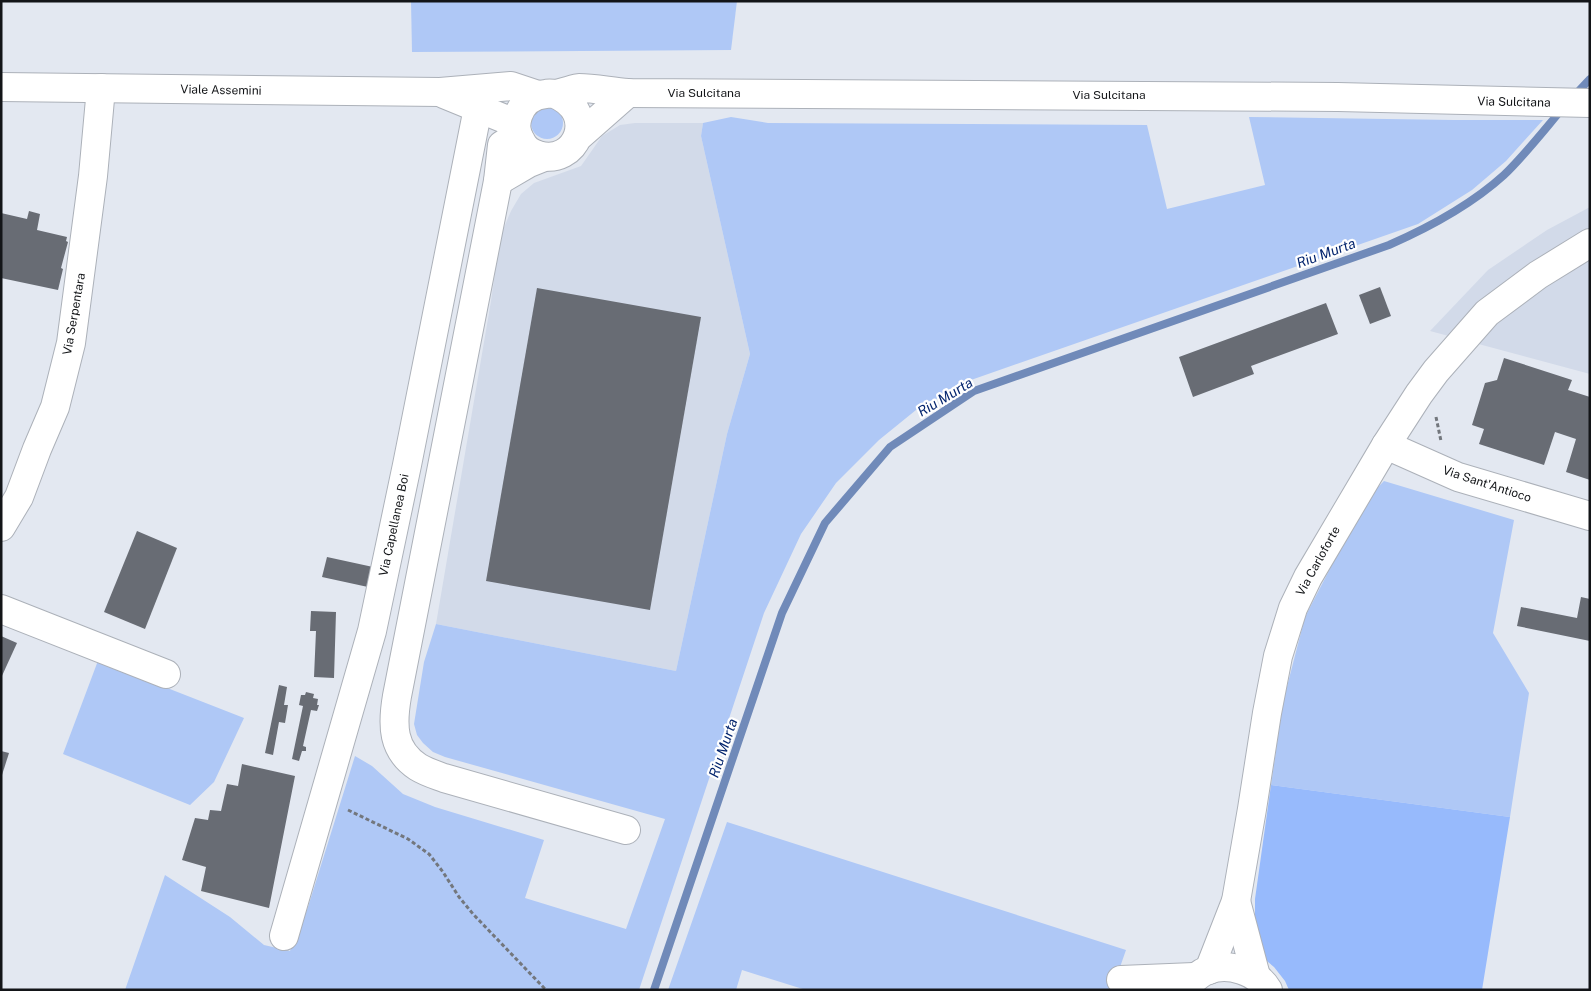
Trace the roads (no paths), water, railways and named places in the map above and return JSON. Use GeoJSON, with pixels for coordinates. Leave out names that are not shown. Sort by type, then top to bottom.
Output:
{"type":"FeatureCollection","features":[{"type":"Feature","properties":{"kind":"street"},"geometry":{"type":"LineString","coordinates":[[440,92],[511,86],[565,98],[578,115],[580,126],[578,137]]}},
{"type":"Feature","properties":{"kind":"street","name":"Viale Assemini"},"geometry":{"type":"LineString","coordinates":[[1,87],[440,92]]}},
{"type":"Feature","properties":{"kind":"street","name":"Via Serpentara"},"geometry":{"type":"LineString","coordinates":[[1,527],[19,497],[54,407],[70,343],[93,176],[101,88]]}},
{"type":"Feature","properties":{"kind":"street","name":"Via Sulcitana"},"geometry":{"type":"LineString","coordinates":[[547,94],[578,88],[628,93],[1329,96],[1590,103]]}},
{"type":"Feature","properties":{"kind":"street"},"geometry":{"type":"LineString","coordinates":[[440,92],[505,119],[528,150],[544,157]]}},
{"type":"Feature","properties":{"kind":"street"},"geometry":{"type":"LineString","coordinates":[[498,181],[544,157],[564,153],[578,137],[628,93]]}},
{"type":"Feature","properties":{"kind":"street"},"geometry":{"type":"LineString","coordinates":[[517,133],[516,121],[523,105],[530,99],[547,94]]}},
{"type":"Feature","properties":{"kind":"street","name":"Via Capellanea Boi"},"geometry":{"type":"LineString","coordinates":[[284,936],[372,631],[478,108]]}},
{"type":"Feature","properties":{"kind":"street"},"geometry":{"type":"LineString","coordinates":[[517,133],[502,145],[498,181],[397,696],[393,718],[394,732],[407,758],[419,768],[444,778],[626,830]]}},
{"type":"Feature","properties":{"kind":"street","name":"Via Carloforte"},"geometry":{"type":"LineString","coordinates":[[1195,979],[1236,901],[1278,656],[1293,608],[1308,577],[1386,445],[1436,371],[1487,313],[1538,275],[1590,243]]}},
{"type":"Feature","properties":{"kind":"street","name":"Via Sant'Antioco"},"geometry":{"type":"LineString","coordinates":[[1386,445],[1458,477],[1590,516]]}},
{"type":"Feature","properties":{"kind":"street"},"geometry":{"type":"LineString","coordinates":[[1,609],[166,674]]}},
{"type":"Feature","properties":{"kind":"street"},"geometry":{"type":"LineString","coordinates":[[1236,901],[1262,983]]}},
{"type":"Feature","properties":{"kind":"street"},"geometry":{"type":"LineString","coordinates":[[1134,990],[1121,980],[1195,979],[1225,967],[1241,969],[1262,983]]}},
{"type":"Feature","properties":{"kind":"waterway","name":"Riu Murta"},"geometry":{"type":"LineString","coordinates":[[1574,96],[1590,79]]}},
{"type":"Feature","properties":{"kind":"waterway","name":"Riu Murta"},"geometry":{"type":"LineString","coordinates":[[654,990],[782,613],[825,523],[890,447],[974,391],[1389,245],[1420,231],[1464,206],[1504,175],[1563,108]]}}]}
